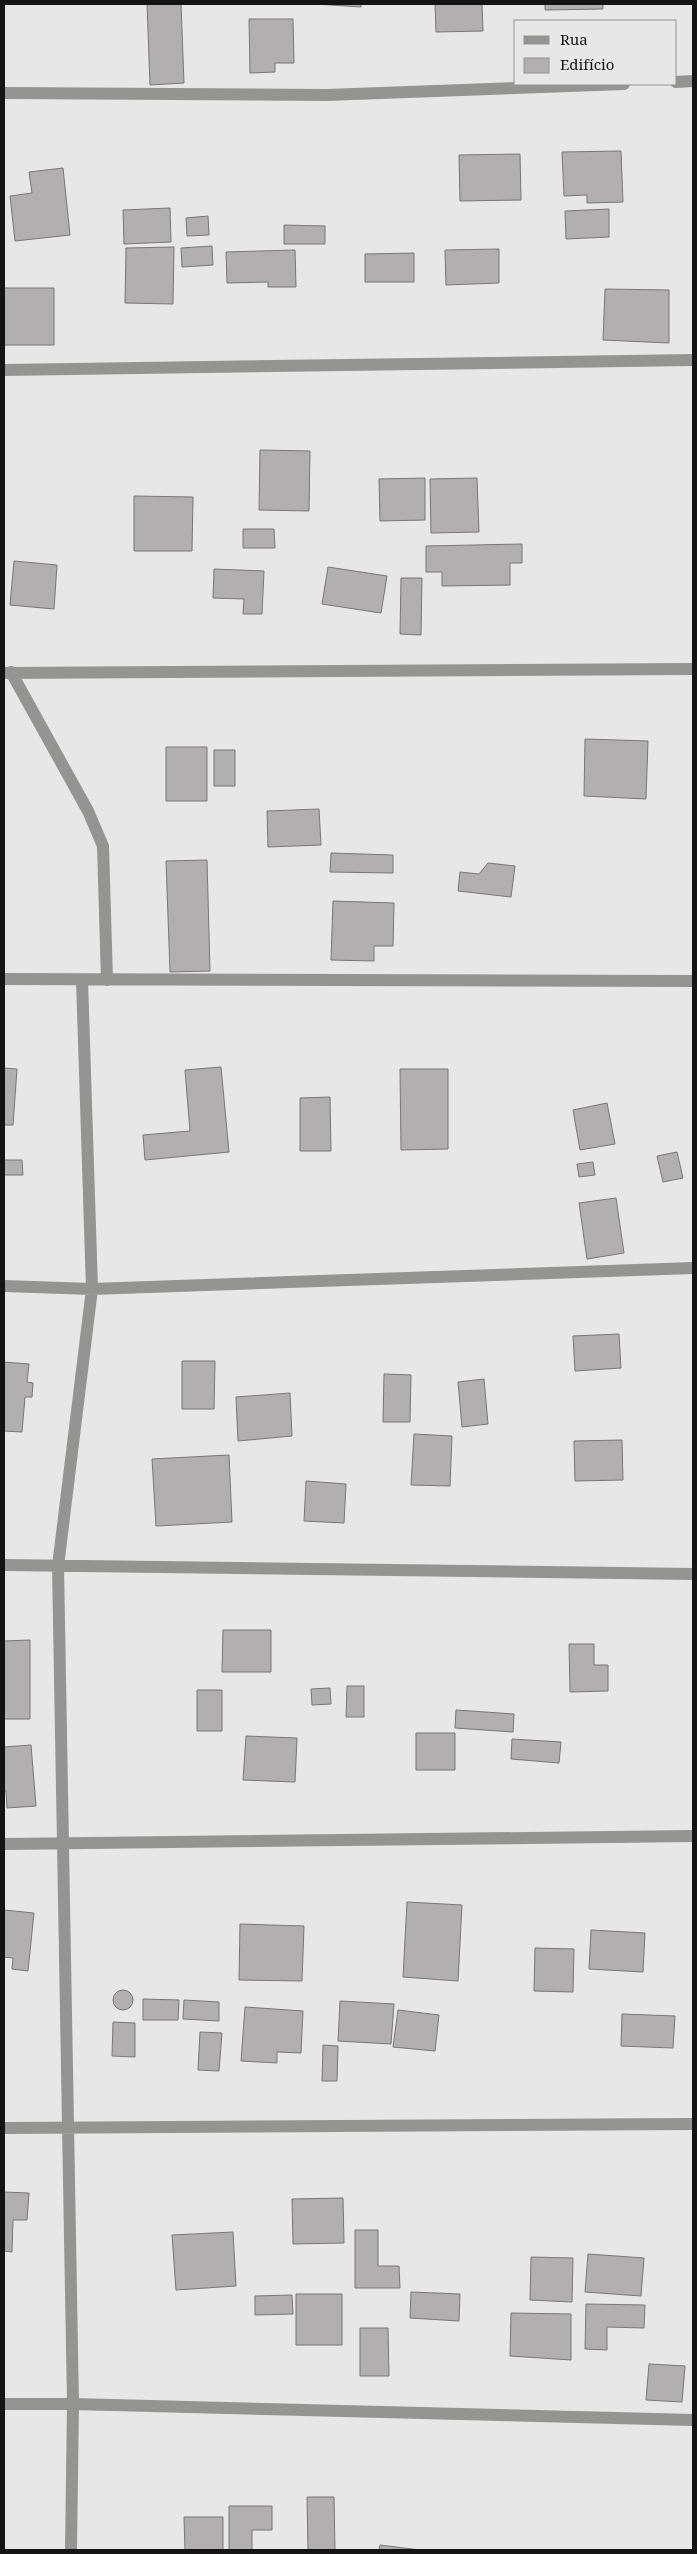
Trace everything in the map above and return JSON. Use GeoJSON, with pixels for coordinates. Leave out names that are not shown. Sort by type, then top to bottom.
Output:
{"type":"FeatureCollection","features":[{"type":"Feature","properties":{"kind":"street"},"geometry":{"type":"LineString","coordinates":[[677,82],[693,81]]}},
{"type":"Feature","properties":{"kind":"street"},"geometry":{"type":"LineString","coordinates":[[4,93],[327,95],[597,85]]}},
{"type":"Feature","properties":{"kind":"street"},"geometry":{"type":"LineString","coordinates":[[4,370],[693,360]]}},
{"type":"Feature","properties":{"kind":"street"},"geometry":{"type":"LineString","coordinates":[[107,980],[103,846],[88,812],[7,672],[693,669]]}},
{"type":"Feature","properties":{"kind":"street"},"geometry":{"type":"LineString","coordinates":[[4,979],[693,981]]}},
{"type":"Feature","properties":{"kind":"street"},"geometry":{"type":"LineString","coordinates":[[71,2550],[73,2404],[58,1566],[92,1289],[82,980]]}},
{"type":"Feature","properties":{"kind":"street"},"geometry":{"type":"LineString","coordinates":[[4,1286],[92,1289],[693,1268]]}},
{"type":"Feature","properties":{"kind":"street"},"geometry":{"type":"LineString","coordinates":[[4,1565],[693,1574]]}},
{"type":"Feature","properties":{"kind":"street"},"geometry":{"type":"LineString","coordinates":[[4,1844],[693,1836]]}},
{"type":"Feature","properties":{"kind":"street"},"geometry":{"type":"LineString","coordinates":[[4,2128],[693,2124]]}},
{"type":"Feature","properties":{"kind":"street"},"geometry":{"type":"LineString","coordinates":[[4,2404],[73,2404],[693,2420]]}},
{"type":"Feature","properties":{"kind":"building"},"geometry":{"type":"Polygon","coordinates":[[[147,4],[181,4],[184,83],[150,85],[147,4]]]}},
{"type":"Feature","properties":{"kind":"building"},"geometry":{"type":"Polygon","coordinates":[[[315,4],[361,4],[361,7],[315,4]]]}},
{"type":"Feature","properties":{"kind":"building"},"geometry":{"type":"Polygon","coordinates":[[[435,4],[482,4],[483,31],[436,32],[435,4]]]}},
{"type":"Feature","properties":{"kind":"building"},"geometry":{"type":"Polygon","coordinates":[[[545,4],[603,4],[603,9],[545,10],[545,4]]]}},
{"type":"Feature","properties":{"kind":"building"},"geometry":{"type":"Polygon","coordinates":[[[249,19],[293,19],[294,63],[275,63],[275,72],[250,73],[249,19]]]}},
{"type":"Feature","properties":{"kind":"building"},"geometry":{"type":"Polygon","coordinates":[[[621,151],[623,202],[587,203],[587,195],[564,196],[562,152],[621,151]]]}},
{"type":"Feature","properties":{"kind":"building"},"geometry":{"type":"Polygon","coordinates":[[[520,154],[521,200],[460,201],[459,155],[520,154]]]}},
{"type":"Feature","properties":{"kind":"building"},"geometry":{"type":"Polygon","coordinates":[[[63,168],[70,235],[15,241],[10,196],[32,193],[29,172],[63,168]]]}},
{"type":"Feature","properties":{"kind":"building"},"geometry":{"type":"Polygon","coordinates":[[[170,208],[171,242],[124,244],[123,210],[170,208]]]}},
{"type":"Feature","properties":{"kind":"building"},"geometry":{"type":"Polygon","coordinates":[[[609,209],[609,237],[566,239],[565,211],[609,209]]]}},
{"type":"Feature","properties":{"kind":"building"},"geometry":{"type":"Polygon","coordinates":[[[208,216],[209,235],[187,236],[186,218],[208,216]]]}},
{"type":"Feature","properties":{"kind":"building"},"geometry":{"type":"Polygon","coordinates":[[[284,225],[325,226],[325,244],[284,244],[284,225]]]}},
{"type":"Feature","properties":{"kind":"building"},"geometry":{"type":"Polygon","coordinates":[[[212,246],[213,265],[182,267],[181,248],[212,246]]]}},
{"type":"Feature","properties":{"kind":"building"},"geometry":{"type":"Polygon","coordinates":[[[174,247],[173,304],[125,303],[126,248],[174,247]]]}},
{"type":"Feature","properties":{"kind":"building"},"geometry":{"type":"Polygon","coordinates":[[[499,249],[499,283],[446,285],[445,250],[499,249]]]}},
{"type":"Feature","properties":{"kind":"building"},"geometry":{"type":"Polygon","coordinates":[[[295,250],[296,287],[268,287],[268,282],[227,283],[226,252],[295,250]]]}},
{"type":"Feature","properties":{"kind":"building"},"geometry":{"type":"Polygon","coordinates":[[[414,253],[414,282],[365,282],[365,254],[414,253]]]}},
{"type":"Feature","properties":{"kind":"building"},"geometry":{"type":"Polygon","coordinates":[[[4,288],[54,288],[54,345],[4,345],[4,288]]]}},
{"type":"Feature","properties":{"kind":"building"},"geometry":{"type":"Polygon","coordinates":[[[605,289],[669,290],[669,343],[603,340],[605,289]]]}},
{"type":"Feature","properties":{"kind":"building"},"geometry":{"type":"Polygon","coordinates":[[[260,450],[310,451],[309,511],[259,510],[260,450]]]}},
{"type":"Feature","properties":{"kind":"building"},"geometry":{"type":"Polygon","coordinates":[[[425,478],[425,520],[380,521],[379,479],[425,478]]]}},
{"type":"Feature","properties":{"kind":"building"},"geometry":{"type":"Polygon","coordinates":[[[477,478],[479,532],[431,533],[430,479],[477,478]]]}},
{"type":"Feature","properties":{"kind":"building"},"geometry":{"type":"Polygon","coordinates":[[[134,496],[193,497],[192,551],[134,551],[134,496]]]}},
{"type":"Feature","properties":{"kind":"building"},"geometry":{"type":"Polygon","coordinates":[[[243,529],[274,529],[275,548],[243,548],[243,529]]]}},
{"type":"Feature","properties":{"kind":"building"},"geometry":{"type":"Polygon","coordinates":[[[522,544],[522,563],[510,563],[510,585],[442,586],[442,572],[426,572],[426,546],[522,544]]]}},
{"type":"Feature","properties":{"kind":"building"},"geometry":{"type":"Polygon","coordinates":[[[14,561],[57,565],[54,609],[10,605],[14,561]]]}},
{"type":"Feature","properties":{"kind":"building"},"geometry":{"type":"Polygon","coordinates":[[[328,567],[387,576],[381,613],[322,604],[328,567]]]}},
{"type":"Feature","properties":{"kind":"building"},"geometry":{"type":"Polygon","coordinates":[[[214,569],[264,571],[262,614],[243,614],[244,599],[213,598],[214,569]]]}},
{"type":"Feature","properties":{"kind":"building"},"geometry":{"type":"Polygon","coordinates":[[[401,578],[422,578],[421,635],[400,634],[401,578]]]}},
{"type":"Feature","properties":{"kind":"building"},"geometry":{"type":"Polygon","coordinates":[[[585,739],[648,741],[646,799],[584,796],[585,739]]]}},
{"type":"Feature","properties":{"kind":"building"},"geometry":{"type":"Polygon","coordinates":[[[166,747],[207,747],[207,801],[166,801],[166,747]]]}},
{"type":"Feature","properties":{"kind":"building"},"geometry":{"type":"Polygon","coordinates":[[[214,750],[235,750],[235,786],[214,786],[214,750]]]}},
{"type":"Feature","properties":{"kind":"building"},"geometry":{"type":"Polygon","coordinates":[[[319,809],[321,845],[268,847],[267,811],[319,809]]]}},
{"type":"Feature","properties":{"kind":"building"},"geometry":{"type":"Polygon","coordinates":[[[331,853],[393,855],[393,873],[330,872],[331,853]]]}},
{"type":"Feature","properties":{"kind":"building"},"geometry":{"type":"Polygon","coordinates":[[[207,860],[210,971],[170,972],[166,861],[207,860]]]}},
{"type":"Feature","properties":{"kind":"building"},"geometry":{"type":"Polygon","coordinates":[[[488,863],[515,866],[511,897],[458,891],[460,872],[479,874],[488,863]]]}},
{"type":"Feature","properties":{"kind":"building"},"geometry":{"type":"Polygon","coordinates":[[[333,901],[394,903],[393,946],[374,946],[374,961],[331,960],[333,901]]]}},
{"type":"Feature","properties":{"kind":"building"},"geometry":{"type":"Polygon","coordinates":[[[221,1067],[229,1152],[145,1160],[143,1135],[190,1131],[185,1070],[221,1067]]]}},
{"type":"Feature","properties":{"kind":"building"},"geometry":{"type":"Polygon","coordinates":[[[4,1068],[17,1069],[13,1125],[4,1125],[4,1068]]]}},
{"type":"Feature","properties":{"kind":"building"},"geometry":{"type":"Polygon","coordinates":[[[400,1069],[448,1069],[448,1149],[401,1150],[400,1069]]]}},
{"type":"Feature","properties":{"kind":"building"},"geometry":{"type":"Polygon","coordinates":[[[330,1097],[331,1151],[300,1151],[300,1098],[330,1097]]]}},
{"type":"Feature","properties":{"kind":"building"},"geometry":{"type":"Polygon","coordinates":[[[607,1103],[615,1144],[580,1150],[573,1110],[607,1103]]]}},
{"type":"Feature","properties":{"kind":"building"},"geometry":{"type":"Polygon","coordinates":[[[677,1152],[683,1178],[663,1182],[657,1156],[677,1152]]]}},
{"type":"Feature","properties":{"kind":"building"},"geometry":{"type":"Polygon","coordinates":[[[4,1160],[22,1160],[23,1175],[4,1175],[4,1160]]]}},
{"type":"Feature","properties":{"kind":"building"},"geometry":{"type":"Polygon","coordinates":[[[593,1162],[595,1175],[579,1177],[577,1164],[593,1162]]]}},
{"type":"Feature","properties":{"kind":"building"},"geometry":{"type":"Polygon","coordinates":[[[616,1198],[624,1253],[587,1259],[579,1203],[616,1198]]]}},
{"type":"Feature","properties":{"kind":"building"},"geometry":{"type":"Polygon","coordinates":[[[619,1334],[621,1368],[575,1371],[573,1336],[619,1334]]]}},
{"type":"Feature","properties":{"kind":"building"},"geometry":{"type":"Polygon","coordinates":[[[182,1361],[215,1361],[214,1409],[182,1409],[182,1361]]]}},
{"type":"Feature","properties":{"kind":"building"},"geometry":{"type":"Polygon","coordinates":[[[4,1362],[29,1364],[27,1382],[33,1383],[32,1397],[25,1397],[22,1432],[4,1431],[4,1362]]]}},
{"type":"Feature","properties":{"kind":"building"},"geometry":{"type":"Polygon","coordinates":[[[384,1374],[411,1375],[410,1422],[383,1422],[384,1374]]]}},
{"type":"Feature","properties":{"kind":"building"},"geometry":{"type":"Polygon","coordinates":[[[484,1379],[488,1424],[462,1427],[458,1382],[484,1379]]]}},
{"type":"Feature","properties":{"kind":"building"},"geometry":{"type":"Polygon","coordinates":[[[290,1393],[292,1436],[238,1441],[236,1397],[290,1393]]]}},
{"type":"Feature","properties":{"kind":"building"},"geometry":{"type":"Polygon","coordinates":[[[414,1434],[452,1436],[450,1486],[411,1485],[414,1434]]]}},
{"type":"Feature","properties":{"kind":"building"},"geometry":{"type":"Polygon","coordinates":[[[622,1440],[623,1480],[575,1481],[574,1441],[622,1440]]]}},
{"type":"Feature","properties":{"kind":"building"},"geometry":{"type":"Polygon","coordinates":[[[229,1455],[232,1522],[156,1526],[152,1459],[229,1455]]]}},
{"type":"Feature","properties":{"kind":"building"},"geometry":{"type":"Polygon","coordinates":[[[306,1481],[346,1484],[344,1523],[304,1521],[306,1481]]]}},
{"type":"Feature","properties":{"kind":"building"},"geometry":{"type":"Polygon","coordinates":[[[223,1630],[271,1630],[271,1672],[222,1672],[223,1630]]]}},
{"type":"Feature","properties":{"kind":"building"},"geometry":{"type":"Polygon","coordinates":[[[30,1640],[30,1719],[4,1719],[4,1641],[30,1640]]]}},
{"type":"Feature","properties":{"kind":"building"},"geometry":{"type":"Polygon","coordinates":[[[569,1644],[594,1644],[594,1665],[608,1665],[608,1691],[570,1692],[569,1644]]]}},
{"type":"Feature","properties":{"kind":"building"},"geometry":{"type":"Polygon","coordinates":[[[347,1686],[364,1686],[364,1717],[346,1717],[347,1686]]]}},
{"type":"Feature","properties":{"kind":"building"},"geometry":{"type":"Polygon","coordinates":[[[330,1688],[331,1704],[312,1705],[311,1689],[330,1688]]]}},
{"type":"Feature","properties":{"kind":"building"},"geometry":{"type":"Polygon","coordinates":[[[197,1690],[222,1690],[222,1731],[197,1731],[197,1690]]]}},
{"type":"Feature","properties":{"kind":"building"},"geometry":{"type":"Polygon","coordinates":[[[456,1710],[514,1714],[513,1732],[455,1728],[456,1710]]]}},
{"type":"Feature","properties":{"kind":"building"},"geometry":{"type":"Polygon","coordinates":[[[416,1733],[455,1733],[455,1770],[416,1770],[416,1733]]]}},
{"type":"Feature","properties":{"kind":"building"},"geometry":{"type":"Polygon","coordinates":[[[246,1736],[297,1738],[295,1782],[243,1780],[246,1736]]]}},
{"type":"Feature","properties":{"kind":"building"},"geometry":{"type":"Polygon","coordinates":[[[512,1739],[561,1742],[559,1763],[511,1759],[512,1739]]]}},
{"type":"Feature","properties":{"kind":"building"},"geometry":{"type":"Polygon","coordinates":[[[31,1745],[36,1806],[7,1808],[6,1791],[4,1791],[4,1747],[31,1745]]]}},
{"type":"Feature","properties":{"kind":"building"},"geometry":{"type":"Polygon","coordinates":[[[407,1902],[462,1905],[458,1981],[403,1977],[407,1902]]]}},
{"type":"Feature","properties":{"kind":"building"},"geometry":{"type":"Polygon","coordinates":[[[4,1910],[34,1913],[28,1971],[12,1969],[13,1958],[4,1957],[4,1910]]]}},
{"type":"Feature","properties":{"kind":"building"},"geometry":{"type":"Polygon","coordinates":[[[240,1924],[304,1926],[302,1981],[239,1980],[240,1924]]]}},
{"type":"Feature","properties":{"kind":"building"},"geometry":{"type":"Polygon","coordinates":[[[591,1930],[645,1933],[643,1972],[589,1969],[591,1930]]]}},
{"type":"Feature","properties":{"kind":"building"},"geometry":{"type":"Polygon","coordinates":[[[535,1948],[574,1949],[573,1992],[534,1991],[535,1948]]]}},
{"type":"Feature","properties":{"kind":"building"},"geometry":{"type":"Polygon","coordinates":[[[123,1990],[130,1993],[133,2000],[130,2007],[123,2010],[116,2007],[113,2000],[116,1993],[123,1990]]]}},
{"type":"Feature","properties":{"kind":"building"},"geometry":{"type":"Polygon","coordinates":[[[143,1999],[179,2000],[178,2020],[143,2020],[143,1999]]]}},
{"type":"Feature","properties":{"kind":"building"},"geometry":{"type":"Polygon","coordinates":[[[184,2000],[219,2002],[219,2021],[183,2019],[184,2000]]]}},
{"type":"Feature","properties":{"kind":"building"},"geometry":{"type":"Polygon","coordinates":[[[340,2001],[394,2004],[391,2044],[338,2041],[340,2001]]]}},
{"type":"Feature","properties":{"kind":"building"},"geometry":{"type":"Polygon","coordinates":[[[245,2007],[303,2011],[301,2053],[277,2052],[277,2063],[241,2061],[245,2007]]]}},
{"type":"Feature","properties":{"kind":"building"},"geometry":{"type":"Polygon","coordinates":[[[398,2010],[439,2015],[435,2051],[393,2047],[398,2010]]]}},
{"type":"Feature","properties":{"kind":"building"},"geometry":{"type":"Polygon","coordinates":[[[622,2014],[675,2016],[673,2048],[621,2046],[622,2014]]]}},
{"type":"Feature","properties":{"kind":"building"},"geometry":{"type":"Polygon","coordinates":[[[113,2022],[135,2023],[135,2057],[112,2056],[113,2022]]]}},
{"type":"Feature","properties":{"kind":"building"},"geometry":{"type":"Polygon","coordinates":[[[200,2032],[222,2033],[219,2071],[198,2070],[200,2032]]]}},
{"type":"Feature","properties":{"kind":"building"},"geometry":{"type":"Polygon","coordinates":[[[323,2045],[338,2046],[337,2081],[322,2081],[323,2045]]]}},
{"type":"Feature","properties":{"kind":"building"},"geometry":{"type":"Polygon","coordinates":[[[4,2192],[29,2193],[27,2220],[13,2220],[12,2252],[4,2251],[4,2192]]]}},
{"type":"Feature","properties":{"kind":"building"},"geometry":{"type":"Polygon","coordinates":[[[343,2198],[344,2243],[293,2244],[292,2199],[343,2198]]]}},
{"type":"Feature","properties":{"kind":"building"},"geometry":{"type":"Polygon","coordinates":[[[355,2230],[378,2230],[378,2266],[399,2266],[400,2288],[355,2288],[355,2230]]]}},
{"type":"Feature","properties":{"kind":"building"},"geometry":{"type":"Polygon","coordinates":[[[233,2232],[236,2286],[176,2290],[172,2235],[233,2232]]]}},
{"type":"Feature","properties":{"kind":"building"},"geometry":{"type":"Polygon","coordinates":[[[588,2254],[644,2258],[641,2296],[585,2292],[588,2254]]]}},
{"type":"Feature","properties":{"kind":"building"},"geometry":{"type":"Polygon","coordinates":[[[531,2257],[573,2258],[572,2302],[530,2300],[531,2257]]]}},
{"type":"Feature","properties":{"kind":"building"},"geometry":{"type":"Polygon","coordinates":[[[411,2292],[460,2294],[459,2321],[410,2318],[411,2292]]]}},
{"type":"Feature","properties":{"kind":"building"},"geometry":{"type":"Polygon","coordinates":[[[296,2294],[342,2294],[342,2345],[296,2345],[296,2294]]]}},
{"type":"Feature","properties":{"kind":"building"},"geometry":{"type":"Polygon","coordinates":[[[292,2295],[293,2314],[255,2315],[255,2296],[292,2295]]]}},
{"type":"Feature","properties":{"kind":"building"},"geometry":{"type":"Polygon","coordinates":[[[586,2304],[645,2305],[644,2328],[607,2327],[607,2350],[585,2349],[586,2304]]]}},
{"type":"Feature","properties":{"kind":"building"},"geometry":{"type":"Polygon","coordinates":[[[511,2313],[571,2314],[571,2360],[510,2356],[511,2313]]]}},
{"type":"Feature","properties":{"kind":"building"},"geometry":{"type":"Polygon","coordinates":[[[360,2328],[388,2328],[389,2376],[360,2376],[360,2328]]]}},
{"type":"Feature","properties":{"kind":"building"},"geometry":{"type":"Polygon","coordinates":[[[649,2364],[685,2366],[682,2402],[646,2400],[649,2364]]]}},
{"type":"Feature","properties":{"kind":"building"},"geometry":{"type":"Polygon","coordinates":[[[307,2497],[334,2497],[335,2550],[308,2550],[307,2497]]]}},
{"type":"Feature","properties":{"kind":"building"},"geometry":{"type":"Polygon","coordinates":[[[229,2506],[272,2506],[272,2530],[252,2530],[252,2550],[229,2550],[229,2506]]]}},
{"type":"Feature","properties":{"kind":"building"},"geometry":{"type":"Polygon","coordinates":[[[184,2517],[223,2517],[223,2550],[185,2550],[184,2517]]]}},
{"type":"Feature","properties":{"kind":"building"},"geometry":{"type":"Polygon","coordinates":[[[380,2545],[420,2550],[379,2550],[380,2545]]]}}]}
